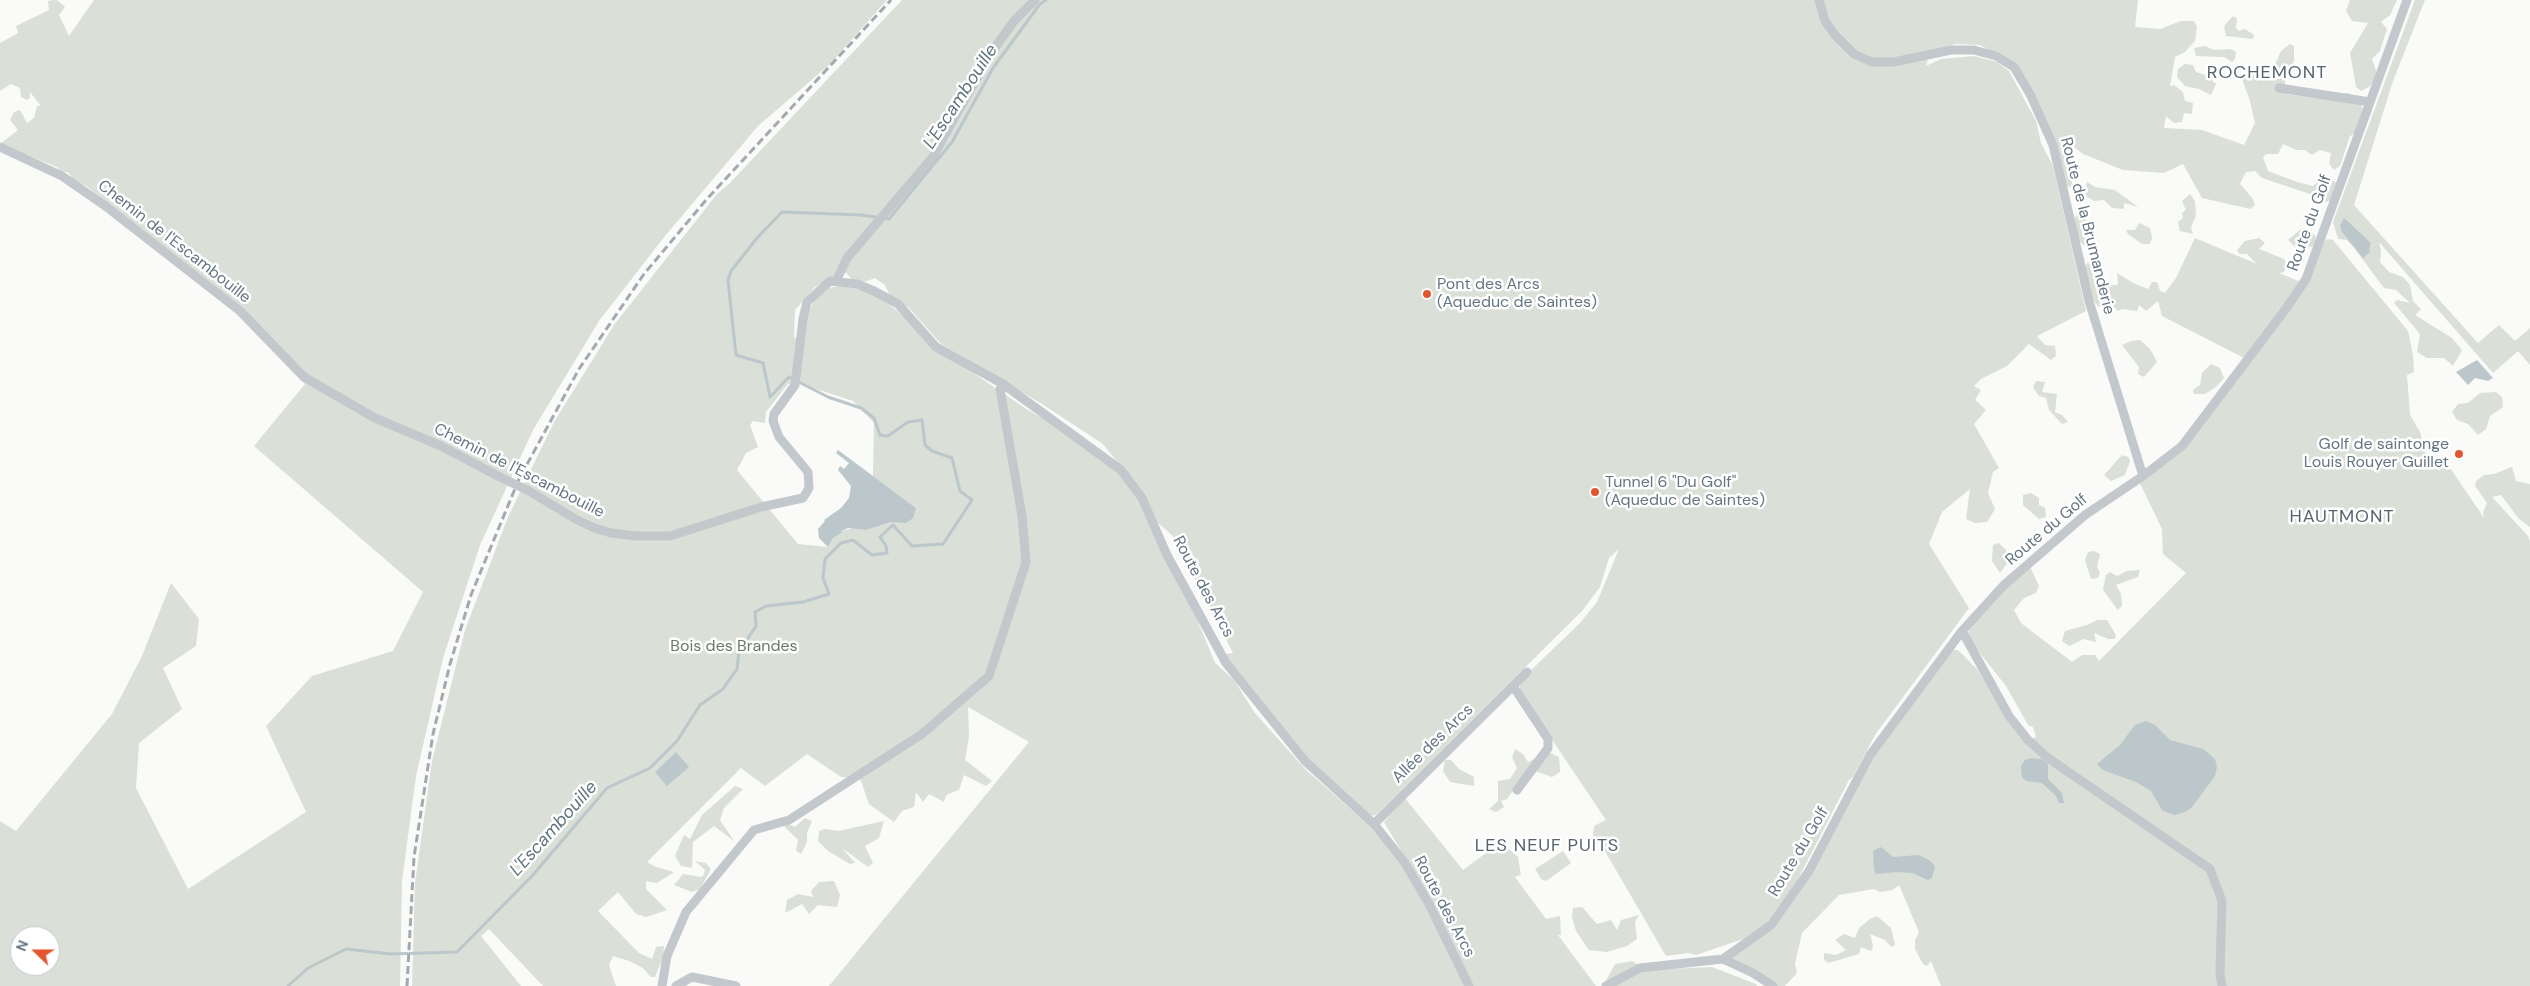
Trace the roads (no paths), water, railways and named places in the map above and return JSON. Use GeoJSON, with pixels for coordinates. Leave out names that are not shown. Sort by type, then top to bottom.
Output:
{"type":"FeatureCollection","features":[{"type":"Feature","properties":{"kind":"street"},"geometry":{"type":"LineString","coordinates":[[838,282],[838,277],[847,258],[932,158],[991,53],[1014,21],[1035,0]]}},
{"type":"Feature","properties":{"kind":"street","name":"Route de la Brumanderie"},"geometry":{"type":"LineString","coordinates":[[1819,0],[1825,21],[1835,35],[1854,54],[1872,62],[1894,62],[1951,50],[1974,50],[1996,56],[2014,67],[2030,94],[2053,145],[2088,301],[2144,476]]}},
{"type":"Feature","properties":{"kind":"street","name":"Route du Golf"},"geometry":{"type":"LineString","coordinates":[[1606,986],[1640,968],[1723,959],[1772,925],[1809,871],[1870,755],[1962,631],[2004,585],[2084,515],[2144,476],[2182,446],[2306,279],[2407,0]]}},
{"type":"Feature","properties":{"kind":"street"},"geometry":{"type":"LineString","coordinates":[[2280,88],[2370,102]]}},
{"type":"Feature","properties":{"kind":"street","name":"Chemin de l'Escambouille"},"geometry":{"type":"LineString","coordinates":[[0,147],[62,176],[133,228],[240,311],[304,376],[375,418],[441,446],[529,491],[577,520],[597,529],[636,536],[670,536],[761,507],[803,498],[809,488],[808,472],[779,437],[773,421],[774,414],[794,385],[807,302],[830,281],[838,282]]}},
{"type":"Feature","properties":{"kind":"street","name":"Route des Arcs"},"geometry":{"type":"LineString","coordinates":[[838,282],[857,284],[874,290],[898,304],[936,347],[1003,384],[1121,470],[1142,498],[1168,555],[1226,663],[1305,761],[1374,824],[1405,863],[1469,986]]}},
{"type":"Feature","properties":{"kind":"street"},"geometry":{"type":"LineString","coordinates":[[662,986],[667,956],[686,912],[754,830],[788,820],[922,734],[989,676],[1026,562],[1022,516],[1000,389],[1003,384]]}},
{"type":"Feature","properties":{"kind":"street"},"geometry":{"type":"LineString","coordinates":[[1962,631],[2009,716],[2028,740],[2048,758],[2210,869],[2222,901],[2220,974],[2222,986]]}},
{"type":"Feature","properties":{"kind":"street","name":"Allée des Arcs"},"geometry":{"type":"LineString","coordinates":[[1374,824],[1527,672]]}},
{"type":"Feature","properties":{"kind":"street"},"geometry":{"type":"LineString","coordinates":[[1514,686],[1548,739],[1548,748],[1517,790]]}},
{"type":"Feature","properties":{"kind":"street"},"geometry":{"type":"LineString","coordinates":[[1723,959],[1753,972],[1774,986]]}},
{"type":"Feature","properties":{"kind":"street"},"geometry":{"type":"LineString","coordinates":[[676,986],[692,977],[736,986]]}},
{"type":"Feature","properties":{"kind":"waterway","name":"L'Escambouille"},"geometry":{"type":"LineString","coordinates":[[288,986],[308,968],[346,949],[391,954],[457,952],[532,876],[607,788],[650,768],[677,741],[700,705],[723,689],[737,669],[739,652],[756,626],[755,612],[766,606],[803,602],[829,594],[823,578],[825,559],[841,543],[853,540],[872,555],[887,553],[886,546],[880,537],[893,525],[912,546],[943,544],[972,500],[960,491],[952,458],[932,451],[925,445],[922,420],[908,422],[888,436],[880,435],[874,418],[861,408],[828,397],[789,377],[770,397],[763,363],[736,355],[728,280],[731,271],[757,238],[782,212],[861,215],[889,219],[952,142],[993,68],[1040,4],[1046,0]]}},
{"type":"Feature","properties":{"kind":"railway"},"geometry":{"type":"LineString","coordinates":[[407,986],[414,857],[433,734],[450,664],[471,595],[519,479],[579,369],[644,274],[706,200],[891,0]]}},
{"type":"Feature","properties":{"kind":"place","name":"Pont des Arcs (Aqueduc de Saintes)"},"geometry":{"type":"Point","coordinates":[1427,294]}},
{"type":"Feature","properties":{"kind":"place","name":"Golf de saintonge Louis Rouyer Guillet"},"geometry":{"type":"Point","coordinates":[2459,454]}},
{"type":"Feature","properties":{"kind":"place","name":"Tunnel 6 \"Du Golf\" (Aqueduc de Saintes)"},"geometry":{"type":"Point","coordinates":[1595,492]}},
{"type":"Feature","properties":{"kind":"district","name":"ROCHEMONT"},"geometry":{"type":"Point","coordinates":[2267,73]}},
{"type":"Feature","properties":{"kind":"district","name":"HAUTMONT"},"geometry":{"type":"Point","coordinates":[2342,517]}},
{"type":"Feature","properties":{"kind":"district","name":"LES NEUF PUITS"},"geometry":{"type":"Point","coordinates":[1547,846]}},
{"type":"Feature","properties":{"kind":"park label","name":"Bois des Brandes"},"geometry":{"type":"Point","coordinates":[734,647]}}]}
